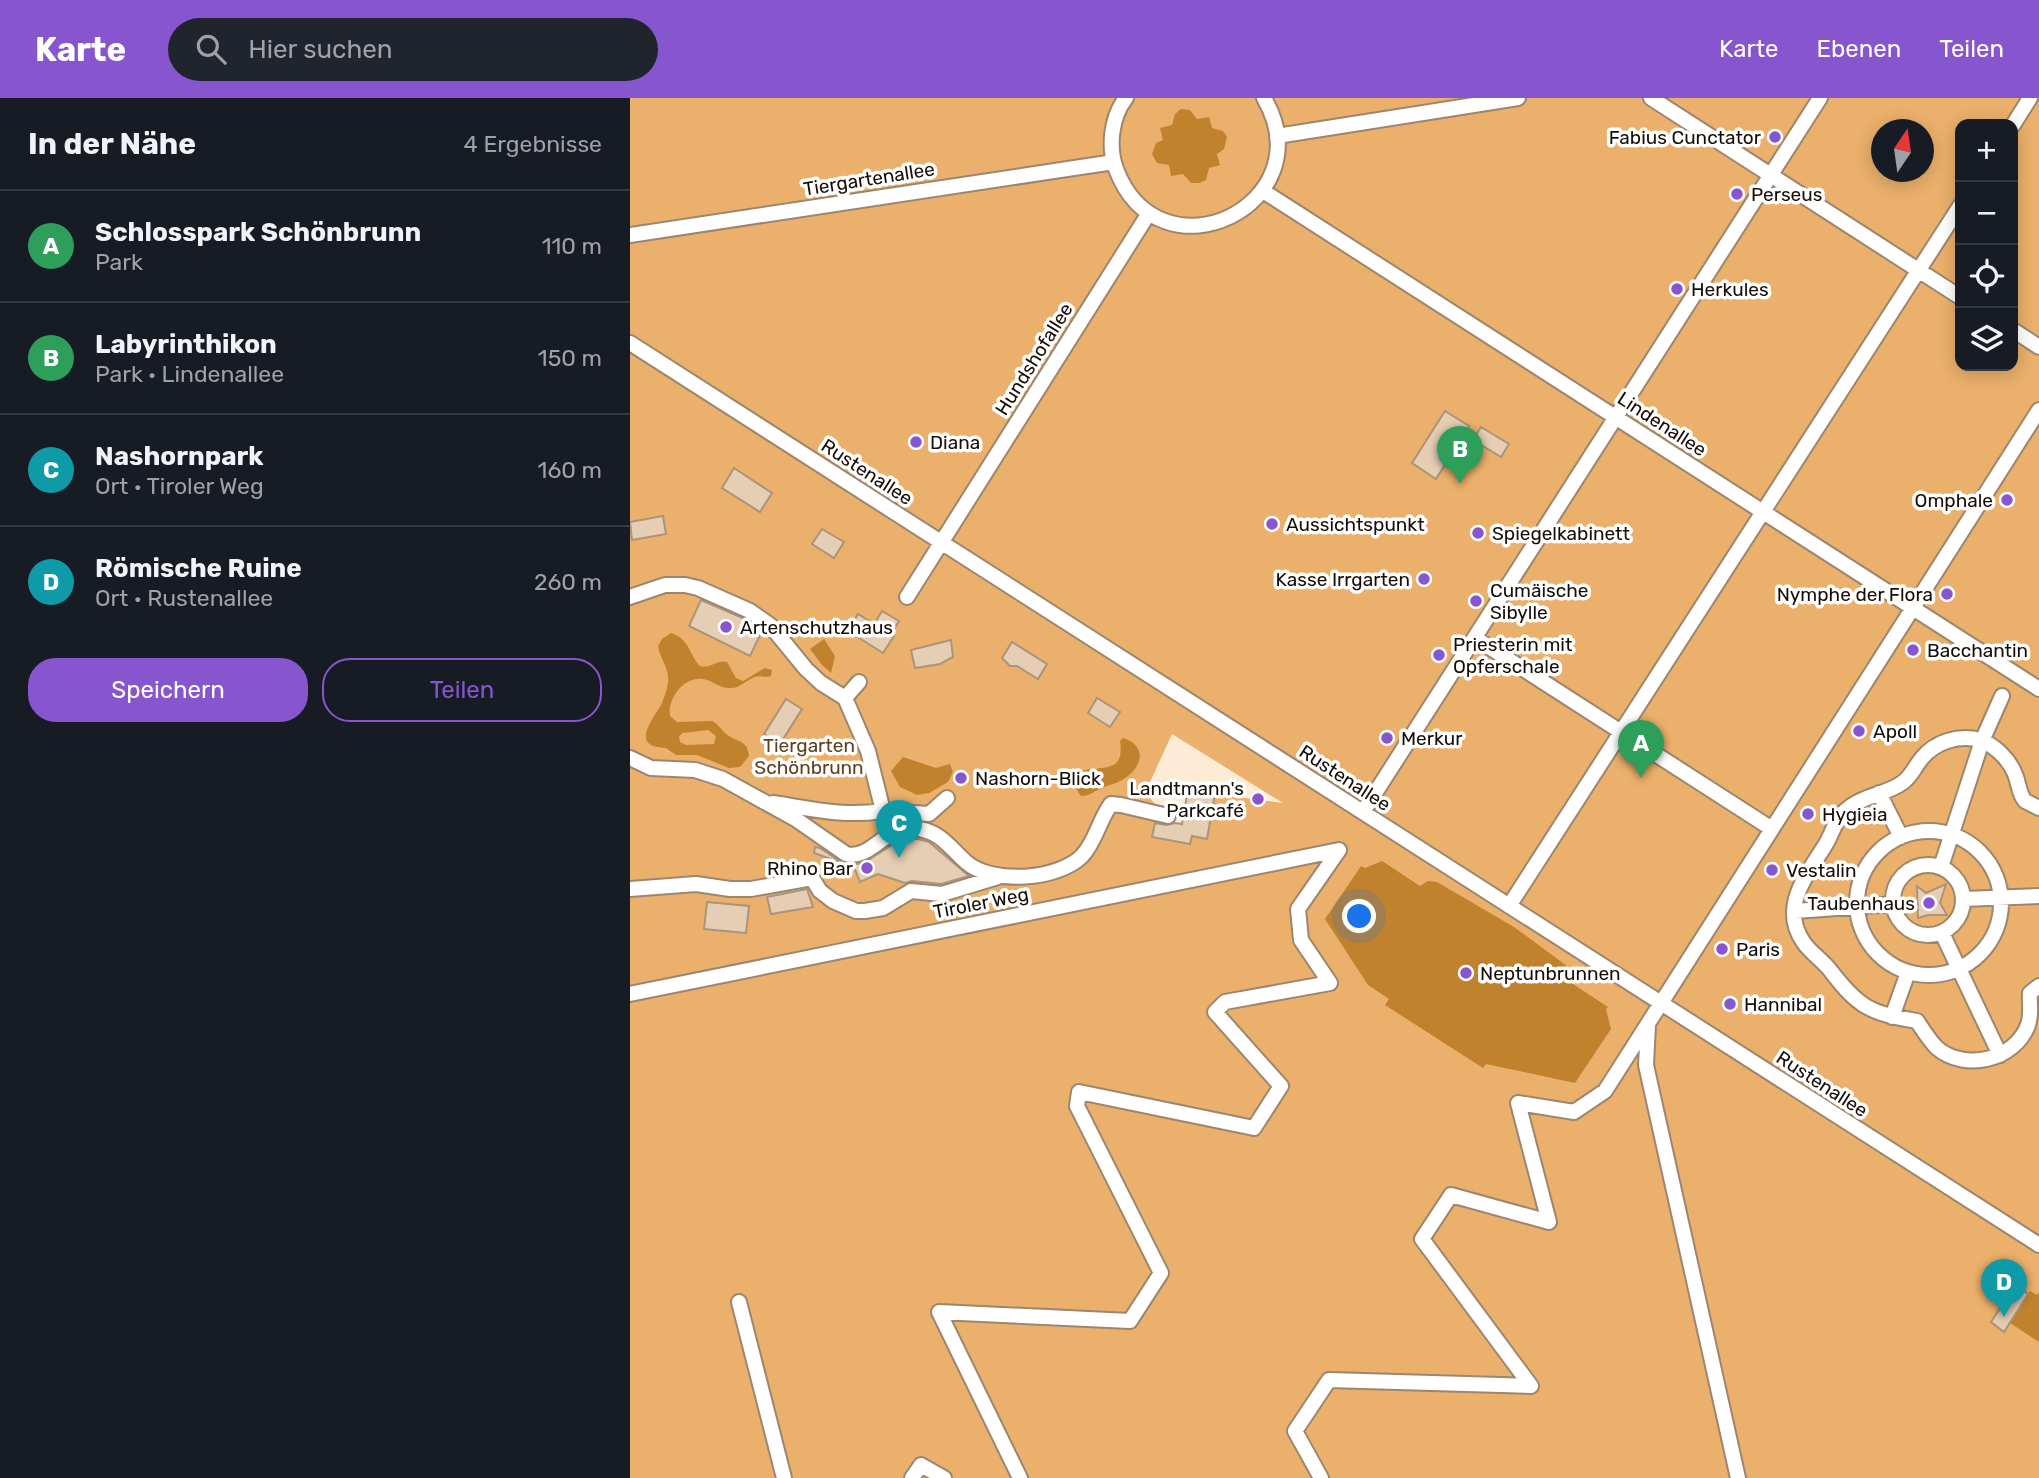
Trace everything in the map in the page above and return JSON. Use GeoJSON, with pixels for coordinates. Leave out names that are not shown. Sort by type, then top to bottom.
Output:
{"type":"FeatureCollection","features":[{"type":"Feature","properties":{"kind":"street"},"geometry":{"type":"LineString","coordinates":[[1122,100],[1114,124],[1112,143],[1114,162],[1126,191],[1149,213],[1170,223],[1199,227],[1221,223],[1244,211],[1263,191],[1273,170],[1277,153],[1273,118],[1264,98]]}},
{"type":"Feature","properties":{"kind":"street"},"geometry":{"type":"LineString","coordinates":[[1277,136],[1518,98]]}},
{"type":"Feature","properties":{"kind":"street"},"geometry":{"type":"LineString","coordinates":[[1651,98],[1955,293]]}},
{"type":"Feature","properties":{"kind":"street"},"geometry":{"type":"LineString","coordinates":[[1363,813],[1821,98]]}},
{"type":"Feature","properties":{"kind":"street"},"geometry":{"type":"LineString","coordinates":[[2017,119],[2030,98]]}},
{"type":"Feature","properties":{"kind":"street","name":"Tiergartenallee"},"geometry":{"type":"LineString","coordinates":[[630,235],[1114,162]]}},
{"type":"Feature","properties":{"kind":"street","name":"Lindenallee"},"geometry":{"type":"LineString","coordinates":[[1263,191],[2039,689]]}},
{"type":"Feature","properties":{"kind":"street","name":"Hundshofallee"},"geometry":{"type":"LineString","coordinates":[[907,597],[1149,213]]}},
{"type":"Feature","properties":{"kind":"street"},"geometry":{"type":"LineString","coordinates":[[1509,906],[1955,214]]}},
{"type":"Feature","properties":{"kind":"street"},"geometry":{"type":"LineString","coordinates":[[2018,333],[2039,347]]}},
{"type":"Feature","properties":{"kind":"street","name":"Rustenallee"},"geometry":{"type":"LineString","coordinates":[[630,343],[2039,1245]]}},
{"type":"Feature","properties":{"kind":"street"},"geometry":{"type":"LineString","coordinates":[[1321,1478],[1295,1431],[1329,1380],[1531,1386],[1422,1238],[1451,1195],[1549,1222],[1518,1103],[1574,1112],[1605,1091],[2039,410]]}},
{"type":"Feature","properties":{"kind":"street"},"geometry":{"type":"LineString","coordinates":[[630,597],[648,589],[674,584],[698,588],[750,611],[778,633],[806,669],[821,683],[845,698],[868,751],[883,811]]}},
{"type":"Feature","properties":{"kind":"street"},"geometry":{"type":"LineString","coordinates":[[1475,638],[1772,829]]}},
{"type":"Feature","properties":{"kind":"street"},"geometry":{"type":"LineString","coordinates":[[845,698],[859,682]]}},
{"type":"Feature","properties":{"kind":"street"},"geometry":{"type":"LineString","coordinates":[[1941,867],[1982,741],[2002,696]]}},
{"type":"Feature","properties":{"kind":"street"},"geometry":{"type":"LineString","coordinates":[[2039,808],[2025,802],[2011,765],[1994,748],[1970,738],[1942,743],[1924,755],[1901,784],[1862,798],[1841,815],[1825,846],[1804,875],[1796,895],[1795,911],[1797,930],[1804,944],[1828,967],[1845,991],[1874,1012],[1917,1021],[1938,1048],[1950,1056],[1980,1061],[2000,1055],[2014,1046],[2024,1034],[2032,1013],[2030,993],[2039,986]]}},
{"type":"Feature","properties":{"kind":"street"},"geometry":{"type":"LineString","coordinates":[[630,758],[652,768],[679,768],[708,773],[767,803],[846,854],[853,856],[865,853],[879,840],[896,831],[922,829],[947,842],[980,872],[1000,877]]}},
{"type":"Feature","properties":{"kind":"street"},"geometry":{"type":"LineString","coordinates":[[1879,793],[1901,837]]}},
{"type":"Feature","properties":{"kind":"street"},"geometry":{"type":"LineString","coordinates":[[767,803],[838,814],[856,815],[883,811],[929,814],[947,798]]}},
{"type":"Feature","properties":{"kind":"street"},"geometry":{"type":"LineString","coordinates":[[630,889],[696,884],[751,889],[812,878],[820,891],[833,901],[856,911],[865,911],[883,908],[911,891],[942,894],[1000,877],[1054,872],[1075,862],[1090,846],[1111,804],[1122,804],[1168,816]]}},
{"type":"Feature","properties":{"kind":"street"},"geometry":{"type":"LineString","coordinates":[[1926,831],[1951,835],[1973,846],[1989,864],[1999,886],[2001,912],[1993,936],[1979,955],[1959,969],[1934,975],[1908,972],[1894,967],[1872,948],[1864,935],[1856,907],[1860,882],[1871,859],[1901,837],[1926,831]]}},
{"type":"Feature","properties":{"kind":"street","name":"Tiroler Weg"},"geometry":{"type":"LineString","coordinates":[[630,994],[1339,850],[1298,909],[1301,940],[1330,983],[1225,1002],[1215,1012],[1281,1086],[1254,1128],[1079,1092],[1077,1106],[1161,1273],[1130,1321],[939,1312],[1020,1478]]}},
{"type":"Feature","properties":{"kind":"street"},"geometry":{"type":"LineString","coordinates":[[1917,867],[1941,867],[1955,877],[1961,887],[1964,899],[1957,920],[1942,933],[1931,936],[1910,931],[1895,914],[1894,892],[1898,881],[1917,867]]}},
{"type":"Feature","properties":{"kind":"street"},"geometry":{"type":"LineString","coordinates":[[1964,899],[2039,896]]}},
{"type":"Feature","properties":{"kind":"street"},"geometry":{"type":"LineString","coordinates":[[1795,911],[1893,904]]}},
{"type":"Feature","properties":{"kind":"street"},"geometry":{"type":"LineString","coordinates":[[1942,933],[2000,1055]]}},
{"type":"Feature","properties":{"kind":"street"},"geometry":{"type":"LineString","coordinates":[[1892,1017],[1908,972]]}},
{"type":"Feature","properties":{"kind":"street"},"geometry":{"type":"LineString","coordinates":[[1648,1023],[1646,1065],[1738,1478]]}},
{"type":"Feature","properties":{"kind":"street"},"geometry":{"type":"LineString","coordinates":[[739,1302],[784,1478]]}},
{"type":"Feature","properties":{"kind":"street"},"geometry":{"type":"LineString","coordinates":[[912,1478],[921,1465],[944,1478]]}},
{"type":"Feature","properties":{"kind":"green space","name":"Tiergarten Schönbrunn"},"geometry":{"type":"Polygon","coordinates":[[[630,98],[2039,98],[2039,1478],[630,1478],[630,98]],[[1172,734],[1145,793],[1158,807],[1152,837],[1190,845],[1192,836],[1207,839],[1215,794],[1283,803],[1172,734]]]}},
{"type":"Feature","properties":{"kind":"shaded area"},"geometry":{"type":"Polygon","coordinates":[[[1181,109],[1190,110],[1197,119],[1209,117],[1212,128],[1223,131],[1227,137],[1224,149],[1217,154],[1220,165],[1209,168],[1206,180],[1199,183],[1191,183],[1183,174],[1171,176],[1169,165],[1157,163],[1152,154],[1156,143],[1163,140],[1160,128],[1172,125],[1175,114],[1181,109]]]}},
{"type":"Feature","properties":{"kind":"shaded area"},"geometry":{"type":"Polygon","coordinates":[[[671,633],[677,636],[686,643],[700,666],[727,662],[736,678],[743,681],[765,668],[772,670],[771,676],[755,677],[733,688],[725,688],[703,679],[689,681],[678,690],[671,703],[670,716],[677,722],[712,721],[729,736],[743,743],[749,756],[740,767],[729,768],[697,755],[676,755],[666,748],[655,747],[649,743],[646,732],[661,705],[668,683],[668,673],[658,646],[662,639],[671,633]],[[708,730],[683,733],[679,736],[680,742],[686,745],[714,744],[716,736],[708,730]]]}},
{"type":"Feature","properties":{"kind":"shaded area"},"geometry":{"type":"Polygon","coordinates":[[[824,639],[835,656],[831,673],[810,649],[824,639]]]}},
{"type":"Feature","properties":{"kind":"shaded area"},"geometry":{"type":"Polygon","coordinates":[[[1123,738],[1138,750],[1140,755],[1137,766],[1119,782],[1081,796],[1075,784],[1079,772],[1115,764],[1119,759],[1120,741],[1123,738]]]}},
{"type":"Feature","properties":{"kind":"shaded area"},"geometry":{"type":"Polygon","coordinates":[[[903,757],[936,768],[950,764],[953,772],[948,782],[929,793],[917,795],[900,787],[891,771],[903,757]]]}},
{"type":"Feature","properties":{"kind":"shaded area","name":"Neptunbrunnen"},"geometry":{"type":"Polygon","coordinates":[[[1382,861],[1420,886],[1428,881],[1437,882],[1514,927],[1567,966],[1572,974],[1570,982],[1608,1007],[1606,1009],[1611,1029],[1575,1083],[1486,1064],[1483,1068],[1385,1005],[1389,999],[1368,985],[1325,919],[1361,866],[1365,868],[1382,861]]]}},
{"type":"Feature","properties":{"kind":"shaded area"},"geometry":{"type":"Polygon","coordinates":[[[2030,1291],[2037,1295],[2039,1292],[2039,1342],[2010,1323],[2030,1291]]]}},
{"type":"Feature","properties":{"kind":"building"},"geometry":{"type":"Polygon","coordinates":[[[1445,411],[1469,426],[1436,479],[1412,463],[1445,411]]]}},
{"type":"Feature","properties":{"kind":"building"},"geometry":{"type":"Polygon","coordinates":[[[1481,427],[1509,444],[1501,457],[1473,440],[1481,427]]]}},
{"type":"Feature","properties":{"kind":"building"},"geometry":{"type":"Polygon","coordinates":[[[734,468],[772,493],[760,512],[722,488],[734,468]]]}},
{"type":"Feature","properties":{"kind":"building"},"geometry":{"type":"Polygon","coordinates":[[[663,516],[666,534],[632,540],[630,522],[663,516]]]}},
{"type":"Feature","properties":{"kind":"building"},"geometry":{"type":"Polygon","coordinates":[[[822,529],[844,542],[834,558],[812,544],[822,529]]]}},
{"type":"Feature","properties":{"kind":"building","name":"Artenschutzhaus"},"geometry":{"type":"Polygon","coordinates":[[[701,600],[745,619],[762,631],[750,656],[689,626],[701,600]]]}},
{"type":"Feature","properties":{"kind":"building"},"geometry":{"type":"Polygon","coordinates":[[[882,611],[899,621],[891,634],[894,636],[883,653],[848,631],[858,614],[874,624],[882,611]]]}},
{"type":"Feature","properties":{"kind":"building"},"geometry":{"type":"Polygon","coordinates":[[[951,640],[953,657],[940,664],[915,668],[911,650],[951,640]]]}},
{"type":"Feature","properties":{"kind":"building"},"geometry":{"type":"Polygon","coordinates":[[[1012,642],[1047,664],[1038,679],[1017,666],[1010,666],[1002,658],[1012,642]]]}},
{"type":"Feature","properties":{"kind":"building"},"geometry":{"type":"Polygon","coordinates":[[[1097,698],[1120,712],[1110,727],[1088,713],[1097,698]]]}},
{"type":"Feature","properties":{"kind":"building"},"geometry":{"type":"Polygon","coordinates":[[[786,699],[802,709],[780,744],[764,734],[786,699]]]}},
{"type":"Feature","properties":{"kind":"building"},"geometry":{"type":"Polygon","coordinates":[[[1188,789],[1215,794],[1207,839],[1192,836],[1190,844],[1152,837],[1155,823],[1182,824],[1188,789]]]}},
{"type":"Feature","properties":{"kind":"building"},"geometry":{"type":"Polygon","coordinates":[[[908,839],[929,842],[969,876],[941,884],[912,881],[905,883],[878,874],[860,882],[854,867],[814,853],[815,847],[820,848],[841,862],[858,864],[908,839]]]}},
{"type":"Feature","properties":{"kind":"building","name":"Taubenhaus"},"geometry":{"type":"Polygon","coordinates":[[[1946,884],[1940,903],[1947,915],[1918,918],[1917,886],[1926,893],[1946,884]]]}},
{"type":"Feature","properties":{"kind":"building"},"geometry":{"type":"Polygon","coordinates":[[[807,889],[813,907],[771,914],[767,897],[807,889]]]}},
{"type":"Feature","properties":{"kind":"building"},"geometry":{"type":"Polygon","coordinates":[[[707,902],[749,906],[746,933],[704,929],[707,902]]]}},
{"type":"Feature","properties":{"kind":"building"},"geometry":{"type":"Polygon","coordinates":[[[2016,1285],[2028,1294],[2004,1332],[1991,1322],[2016,1285]]]}},
{"type":"Feature","properties":{"kind":"place","name":"Fabius Cunctator"},"geometry":{"type":"Point","coordinates":[1775,137]}},
{"type":"Feature","properties":{"kind":"place","name":"Perseus"},"geometry":{"type":"Point","coordinates":[1737,194]}},
{"type":"Feature","properties":{"kind":"place","name":"Herkules"},"geometry":{"type":"Point","coordinates":[1677,289]}},
{"type":"Feature","properties":{"kind":"place","name":"Diana"},"geometry":{"type":"Point","coordinates":[916,442]}},
{"type":"Feature","properties":{"kind":"place","name":"Labyrinthikon"},"geometry":{"type":"Point","coordinates":[1460,484]}},
{"type":"Feature","properties":{"kind":"place","name":"Omphale"},"geometry":{"type":"Point","coordinates":[2007,500]}},
{"type":"Feature","properties":{"kind":"place","name":"Aussichtspunkt"},"geometry":{"type":"Point","coordinates":[1272,524]}},
{"type":"Feature","properties":{"kind":"place","name":"Spiegelkabinett"},"geometry":{"type":"Point","coordinates":[1478,533]}},
{"type":"Feature","properties":{"kind":"place","name":"Kasse Irrgarten"},"geometry":{"type":"Point","coordinates":[1424,579]}},
{"type":"Feature","properties":{"kind":"place","name":"Nymphe der Flora"},"geometry":{"type":"Point","coordinates":[1947,594]}},
{"type":"Feature","properties":{"kind":"place","name":"Cumäische Sibylle"},"geometry":{"type":"Point","coordinates":[1476,601]}},
{"type":"Feature","properties":{"kind":"place","name":"Artenschutzhaus"},"geometry":{"type":"Point","coordinates":[726,627]}},
{"type":"Feature","properties":{"kind":"place","name":"Bacchantin"},"geometry":{"type":"Point","coordinates":[1913,650]}},
{"type":"Feature","properties":{"kind":"place","name":"Priesterin mit Opferschale"},"geometry":{"type":"Point","coordinates":[1439,655]}},
{"type":"Feature","properties":{"kind":"place","name":"Apoll"},"geometry":{"type":"Point","coordinates":[1859,731]}},
{"type":"Feature","properties":{"kind":"place","name":"Merkur"},"geometry":{"type":"Point","coordinates":[1387,738]}},
{"type":"Feature","properties":{"kind":"place","name":"Nashorn-Blick"},"geometry":{"type":"Point","coordinates":[961,778]}},
{"type":"Feature","properties":{"kind":"place","name":"Schlosspark Schönbrunn"},"geometry":{"type":"Point","coordinates":[1641,778]}},
{"type":"Feature","properties":{"kind":"place","name":"Landtmann's Parkcafé"},"geometry":{"type":"Point","coordinates":[1258,799]}},
{"type":"Feature","properties":{"kind":"place","name":"Hygieia"},"geometry":{"type":"Point","coordinates":[1808,814]}},
{"type":"Feature","properties":{"kind":"place","name":"Nashornpark"},"geometry":{"type":"Point","coordinates":[899,858]}},
{"type":"Feature","properties":{"kind":"place","name":"Rhino Bar"},"geometry":{"type":"Point","coordinates":[867,868]}},
{"type":"Feature","properties":{"kind":"place","name":"Vestalin"},"geometry":{"type":"Point","coordinates":[1772,870]}},
{"type":"Feature","properties":{"kind":"place","name":"Taubenhaus"},"geometry":{"type":"Point","coordinates":[1929,903]}},
{"type":"Feature","properties":{"kind":"place","name":"Paris"},"geometry":{"type":"Point","coordinates":[1722,949]}},
{"type":"Feature","properties":{"kind":"place","name":"Neptunbrunnen"},"geometry":{"type":"Point","coordinates":[1466,973]}},
{"type":"Feature","properties":{"kind":"place","name":"Hannibal"},"geometry":{"type":"Point","coordinates":[1730,1004]}},
{"type":"Feature","properties":{"kind":"place","name":"Römische Ruine"},"geometry":{"type":"Point","coordinates":[2004,1317]}}]}
